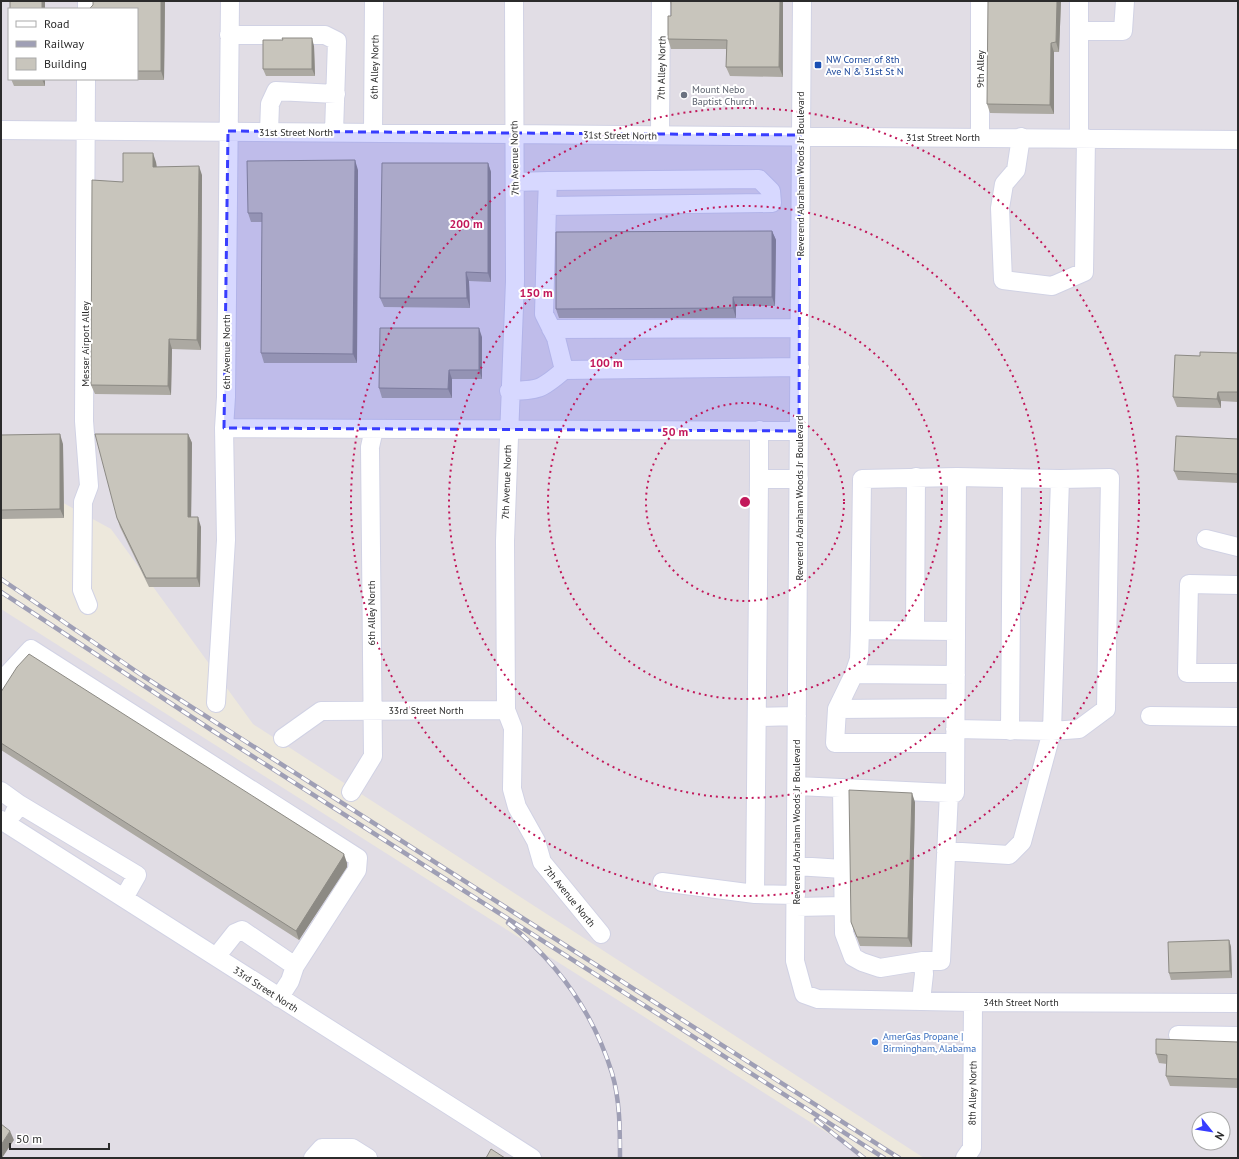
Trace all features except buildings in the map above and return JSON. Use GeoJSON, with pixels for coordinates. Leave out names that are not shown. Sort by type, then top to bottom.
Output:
{"type":"FeatureCollection","features":[{"type":"Feature","properties":{"kind":"street","name":"6th Avenue North"},"geometry":{"type":"LineString","coordinates":[[216,703],[226,540],[224,428],[226,396],[230,1]]}},
{"type":"Feature","properties":{"kind":"street","name":"6th Alley North"},"geometry":{"type":"LineString","coordinates":[[373,132],[374,1]]}},
{"type":"Feature","properties":{"kind":"street","name":"7th Avenue North"},"geometry":{"type":"LineString","coordinates":[[514,1],[513,133],[515,281],[509,391],[505,542],[506,710],[513,728],[512,789],[517,807],[536,841],[542,862],[601,934]]}},
{"type":"Feature","properties":{"kind":"street","name":"7th Alley North"},"geometry":{"type":"LineString","coordinates":[[660,135],[661,1]]}},
{"type":"Feature","properties":{"kind":"street","name":"Reverend Abraham Woods Jr Boulevard"},"geometry":{"type":"LineString","coordinates":[[802,1],[796,961],[804,994]]}},
{"type":"Feature","properties":{"kind":"street","name":"9th Alley"},"geometry":{"type":"LineString","coordinates":[[980,1],[980,137]]}},
{"type":"Feature","properties":{"kind":"street"},"geometry":{"type":"LineString","coordinates":[[1021,137],[1016,170],[1004,184],[1000,208],[1002,280],[1052,286],[1084,272],[1083,138],[1079,1]]}},
{"type":"Feature","properties":{"kind":"street"},"geometry":{"type":"LineString","coordinates":[[1080,31],[1123,31],[1125,1]]}},
{"type":"Feature","properties":{"kind":"street"},"geometry":{"type":"LineString","coordinates":[[229,35],[325,36],[338,41],[334,132]]}},
{"type":"Feature","properties":{"kind":"street","name":"Messer Airport Alley"},"geometry":{"type":"LineString","coordinates":[[86,80],[84,421],[89,486],[83,502],[82,590],[88,605]]}},
{"type":"Feature","properties":{"kind":"street"},"geometry":{"type":"LineString","coordinates":[[269,132],[270,104],[276,91],[336,94]]}},
{"type":"Feature","properties":{"kind":"street","name":"31st Street North"},"geometry":{"type":"LineString","coordinates":[[1,130],[1021,137],[1238,140]]}},
{"type":"Feature","properties":{"kind":"street"},"geometry":{"type":"LineString","coordinates":[[514,182],[759,179],[771,191],[772,203]]}},
{"type":"Feature","properties":{"kind":"street"},"geometry":{"type":"LineString","coordinates":[[548,181],[544,314],[556,338],[564,370]]}},
{"type":"Feature","properties":{"kind":"street"},"geometry":{"type":"LineString","coordinates":[[547,206],[800,202]]}},
{"type":"Feature","properties":{"kind":"street"},"geometry":{"type":"LineString","coordinates":[[551,329],[800,328]]}},
{"type":"Feature","properties":{"kind":"street"},"geometry":{"type":"LineString","coordinates":[[509,391],[537,390],[548,384],[564,370],[800,367]]}},
{"type":"Feature","properties":{"kind":"street"},"geometry":{"type":"LineString","coordinates":[[224,428],[799,431]]}},
{"type":"Feature","properties":{"kind":"street","name":"6th Alley North"},"geometry":{"type":"LineString","coordinates":[[351,792],[373,756],[370,447],[374,429]]}},
{"type":"Feature","properties":{"kind":"street"},"geometry":{"type":"LineString","coordinates":[[755,894],[759,430]]}},
{"type":"Feature","properties":{"kind":"street"},"geometry":{"type":"LineString","coordinates":[[915,630],[916,477]]}},
{"type":"Feature","properties":{"kind":"street"},"geometry":{"type":"LineString","coordinates":[[797,786],[955,793],[956,477]]}},
{"type":"Feature","properties":{"kind":"street"},"geometry":{"type":"LineString","coordinates":[[956,477],[1060,479],[1110,478],[1106,709],[1079,729],[1052,732],[1010,731],[955,736],[835,743],[837,709],[854,674],[859,659],[862,479],[956,477]]}},
{"type":"Feature","properties":{"kind":"street"},"geometry":{"type":"LineString","coordinates":[[1010,731],[1012,478]]}},
{"type":"Feature","properties":{"kind":"street"},"geometry":{"type":"LineString","coordinates":[[759,479],[799,479]]}},
{"type":"Feature","properties":{"kind":"street"},"geometry":{"type":"LineString","coordinates":[[946,851],[1009,855],[1022,842],[1052,732],[1060,479]]}},
{"type":"Feature","properties":{"kind":"street"},"geometry":{"type":"LineString","coordinates":[[1206,539],[1238,547]]}},
{"type":"Feature","properties":{"kind":"street"},"geometry":{"type":"LineString","coordinates":[[1238,584],[1189,584],[1187,673],[1238,673]]}},
{"type":"Feature","properties":{"kind":"street"},"geometry":{"type":"LineString","coordinates":[[860,630],[956,631]]}},
{"type":"Feature","properties":{"kind":"street"},"geometry":{"type":"LineString","coordinates":[[1,684],[5,677],[31,649],[358,858],[357,870],[295,966],[290,981],[279,998]]}},
{"type":"Feature","properties":{"kind":"street"},"geometry":{"type":"LineString","coordinates":[[854,674],[956,675]]}},
{"type":"Feature","properties":{"kind":"street"},"geometry":{"type":"LineString","coordinates":[[837,709],[955,708]]}},
{"type":"Feature","properties":{"kind":"street","name":"33rd Street North"},"geometry":{"type":"LineString","coordinates":[[283,738],[321,710],[506,710]]}},
{"type":"Feature","properties":{"kind":"street"},"geometry":{"type":"LineString","coordinates":[[757,717],[797,716]]}},
{"type":"Feature","properties":{"kind":"street"},"geometry":{"type":"LineString","coordinates":[[1150,716],[1238,717]]}},
{"type":"Feature","properties":{"kind":"street"},"geometry":{"type":"LineString","coordinates":[[842,788],[844,933],[853,957],[862,962],[880,968],[923,961],[941,961],[949,793]]}},
{"type":"Feature","properties":{"kind":"street"},"geometry":{"type":"LineString","coordinates":[[1,791],[19,804],[138,875],[124,898]]}},
{"type":"Feature","properties":{"kind":"street"},"geometry":{"type":"LineString","coordinates":[[4,822],[19,804]]}},
{"type":"Feature","properties":{"kind":"street","name":"33rd Street North"},"geometry":{"type":"LineString","coordinates":[[4,822],[532,1158]]}},
{"type":"Feature","properties":{"kind":"street"},"geometry":{"type":"LineString","coordinates":[[56,854],[69,834]]}},
{"type":"Feature","properties":{"kind":"street"},"geometry":{"type":"LineString","coordinates":[[796,866],[843,869]]}},
{"type":"Feature","properties":{"kind":"street"},"geometry":{"type":"LineString","coordinates":[[662,882],[796,901],[844,906]]}},
{"type":"Feature","properties":{"kind":"street"},"geometry":{"type":"LineString","coordinates":[[216,957],[235,933],[242,930],[295,966]]}},
{"type":"Feature","properties":{"kind":"street"},"geometry":{"type":"LineString","coordinates":[[921,1001],[924,974],[923,961]]}},
{"type":"Feature","properties":{"kind":"street","name":"34th Street North"},"geometry":{"type":"LineString","coordinates":[[804,994],[818,999],[973,1002],[1238,1003]]}},
{"type":"Feature","properties":{"kind":"street","name":"8th Alley North"},"geometry":{"type":"LineString","coordinates":[[965,1158],[972,1148],[973,1002]]}},
{"type":"Feature","properties":{"kind":"street"},"geometry":{"type":"LineString","coordinates":[[1178,1035],[1238,1036]]}},
{"type":"Feature","properties":{"kind":"street"},"geometry":{"type":"LineString","coordinates":[[313,1158],[322,1148],[352,1148],[368,1158]]}},
{"type":"Feature","properties":{"kind":"highlighted area"},"geometry":{"type":"Polygon","coordinates":[[[228,131],[800,135],[799,431],[224,428],[228,131]]]}},
{"type":"Feature","properties":{"kind":"shaded area"},"geometry":{"type":"Polygon","coordinates":[[[1,1],[1238,1],[1238,1158],[924,1158],[253,724],[111,529],[1,469],[1,1]]]}},
{"type":"Feature","properties":{"kind":"shaded area"},"geometry":{"type":"Polygon","coordinates":[[[1,609],[231,755],[867,1158],[1,1158],[1,609]]]}},
{"type":"Feature","properties":{"kind":"railway"},"geometry":{"type":"LineString","coordinates":[[1,579],[143,676],[899,1158]]}},
{"type":"Feature","properties":{"kind":"railway"},"geometry":{"type":"LineString","coordinates":[[1,592],[213,731],[884,1158]]}},
{"type":"Feature","properties":{"kind":"railway"},"geometry":{"type":"LineString","coordinates":[[508,923],[526,938],[557,972],[584,1009],[595,1029],[615,1083],[619,1115],[620,1158]]}},
{"type":"Feature","properties":{"kind":"railway"},"geometry":{"type":"LineString","coordinates":[[816,1120],[864,1158]]}},
{"type":"Feature","properties":{"kind":"place","name":"NW Corner of 8th Ave N & 31st St N"},"geometry":{"type":"Point","coordinates":[818,65]}},
{"type":"Feature","properties":{"kind":"place","name":"Mount Nebo Baptist Church"},"geometry":{"type":"Point","coordinates":[684,95]}},
{"type":"Feature","properties":{"kind":"place","name":"AmerGas Propane | Birmingham, Alabama"},"geometry":{"type":"Point","coordinates":[875,1042]}}]}
